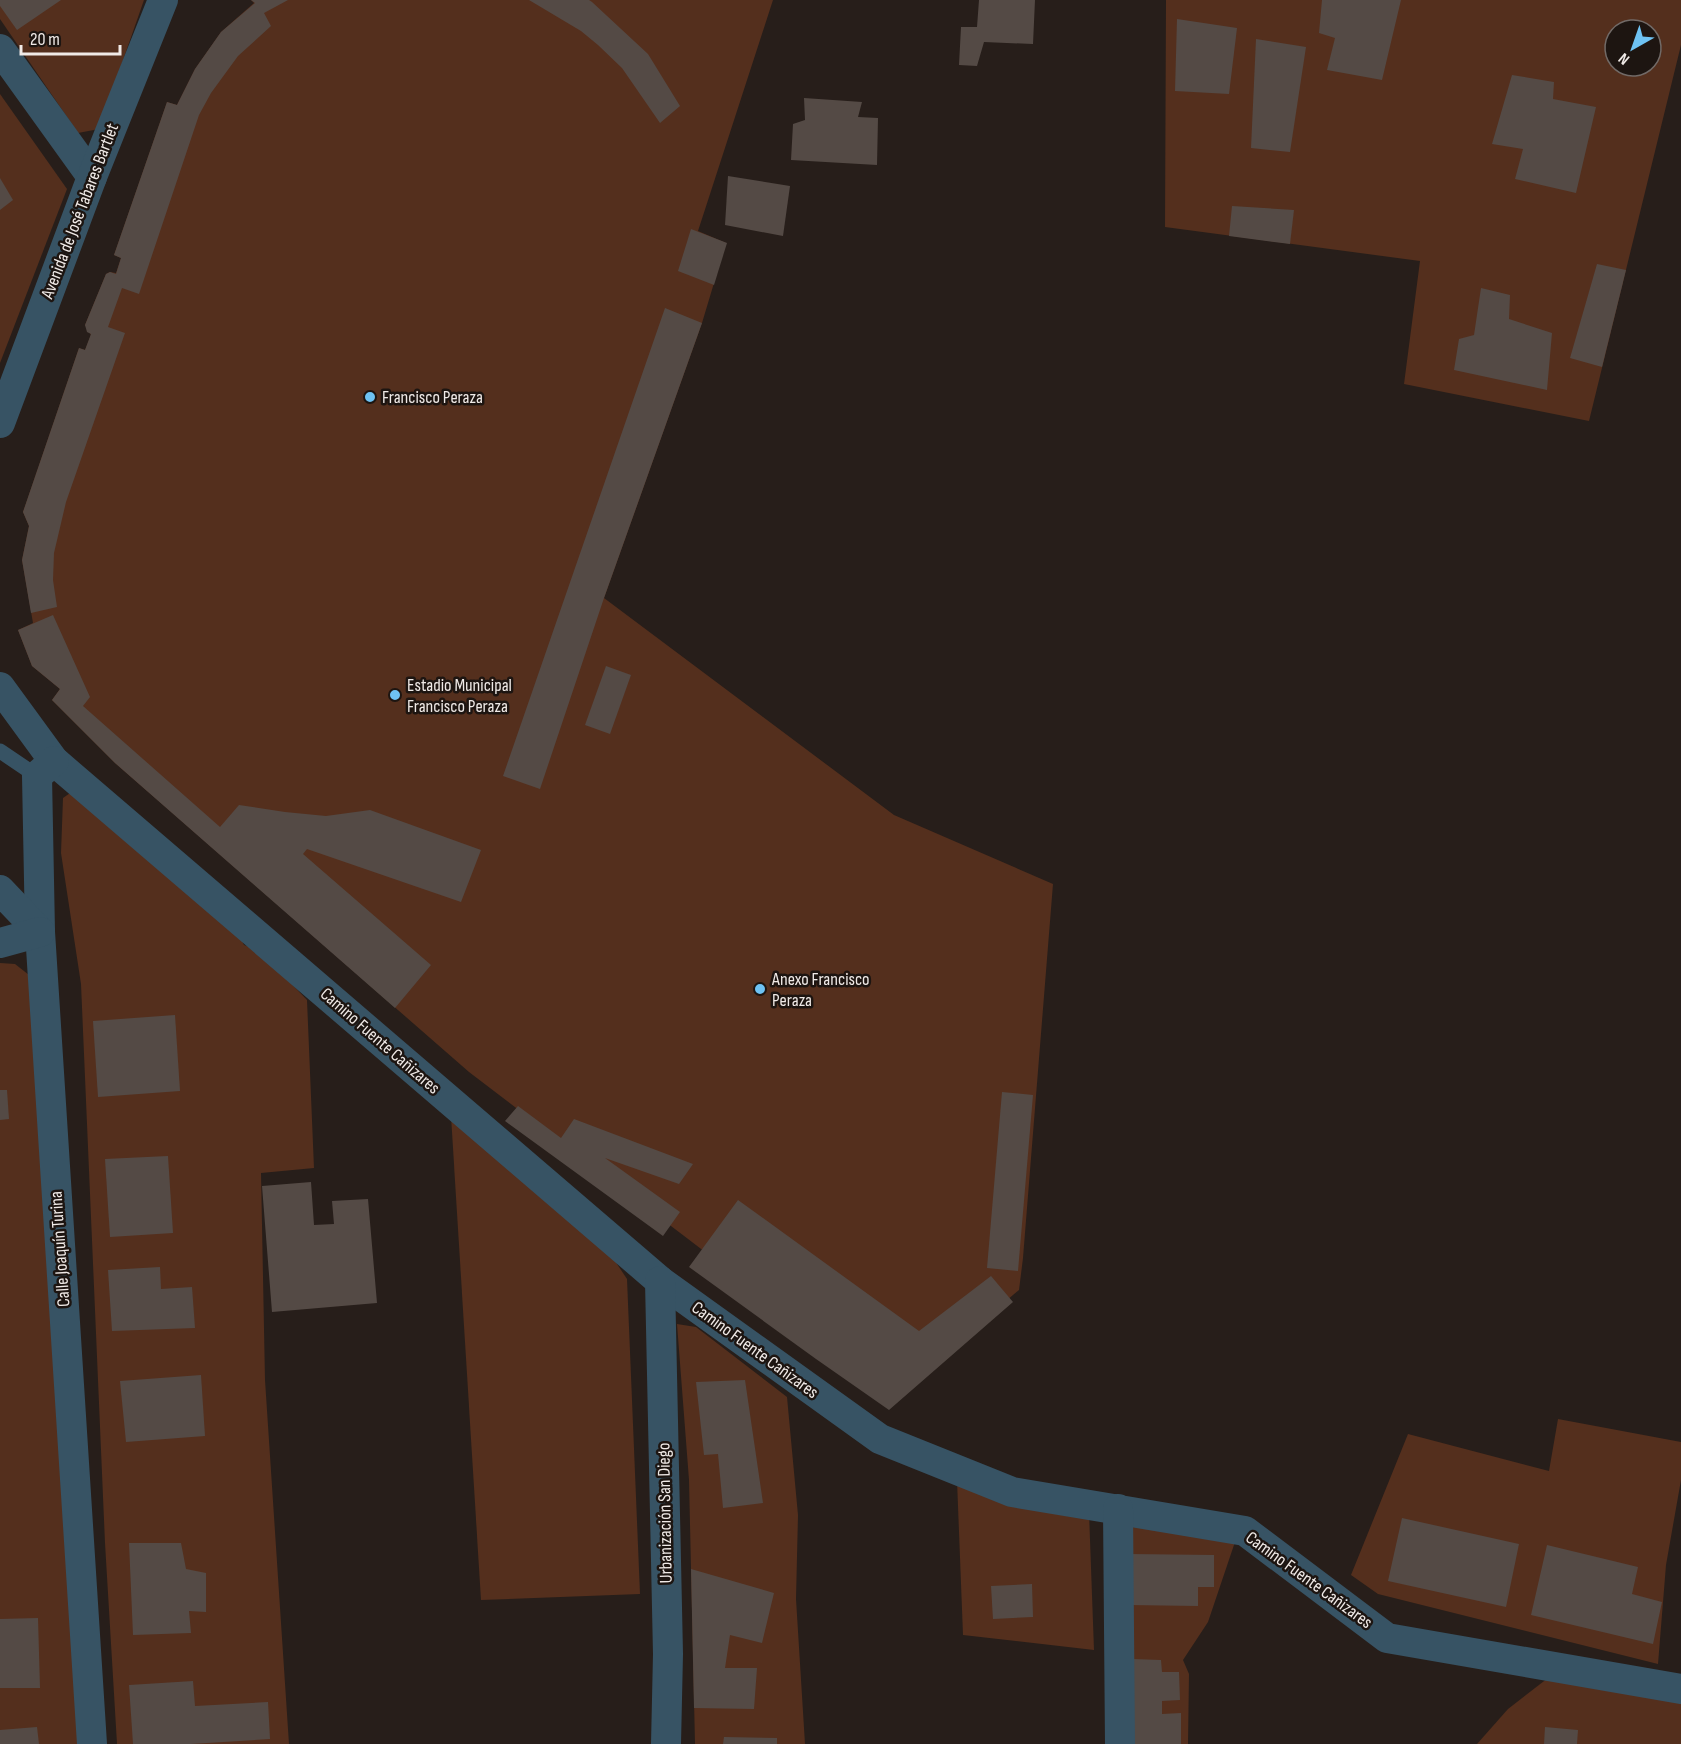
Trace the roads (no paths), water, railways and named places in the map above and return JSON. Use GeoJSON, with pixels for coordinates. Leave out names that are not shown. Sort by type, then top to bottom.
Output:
{"type":"FeatureCollection","features":[{"type":"Feature","properties":{"kind":"street","name":"Avenida de José Tabares Bartlet"},"geometry":{"type":"LineString","coordinates":[[0,423],[92,177],[163,0]]}},
{"type":"Feature","properties":{"kind":"street"},"geometry":{"type":"LineString","coordinates":[[0,48],[92,177]]}},
{"type":"Feature","properties":{"kind":"street","name":"Camino Fuente Cañizares"},"geometry":{"type":"LineString","coordinates":[[0,687],[45,769],[660,1281],[880,1439],[1012,1492],[1245,1531],[1387,1638],[1681,1689]]}},
{"type":"Feature","properties":{"kind":"street","name":"Calle Joaquín Turina"},"geometry":{"type":"LineString","coordinates":[[45,769],[40,932],[92,1744]]}},
{"type":"Feature","properties":{"kind":"street"},"geometry":{"type":"LineString","coordinates":[[0,890],[40,932],[0,943]]}},
{"type":"Feature","properties":{"kind":"street","name":"Urbanización San Diego"},"geometry":{"type":"LineString","coordinates":[[660,1281],[668,1654],[666,1744]]}},
{"type":"Feature","properties":{"kind":"street"},"geometry":{"type":"LineString","coordinates":[[1118,1509],[1120,1744]]}},
{"type":"Feature","properties":{"kind":"lane"},"geometry":{"type":"LineString","coordinates":[[0,751],[45,769]]}},
{"type":"Feature","properties":{"kind":"place","name":"Francisco Peraza"},"geometry":{"type":"Point","coordinates":[370,397]}},
{"type":"Feature","properties":{"kind":"place","name":"Estadio Municipal Francisco Peraza"},"geometry":{"type":"Point","coordinates":[395,695]}},
{"type":"Feature","properties":{"kind":"place","name":"Anexo Francisco Peraza"},"geometry":{"type":"Point","coordinates":[760,989]}}]}
